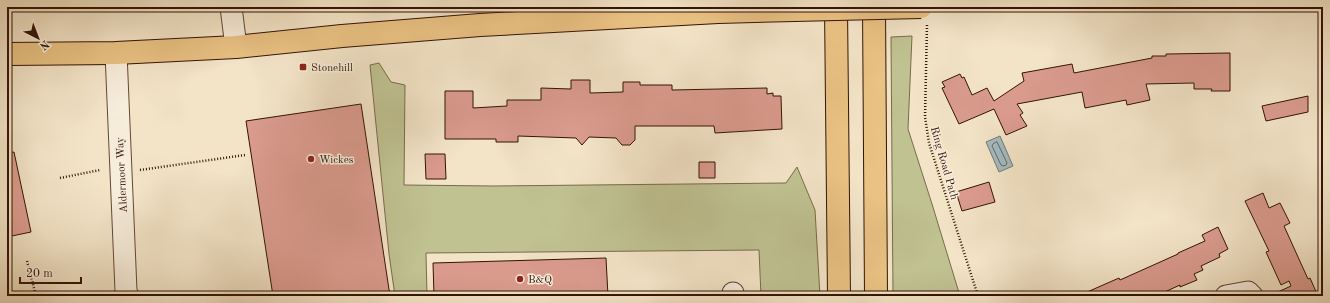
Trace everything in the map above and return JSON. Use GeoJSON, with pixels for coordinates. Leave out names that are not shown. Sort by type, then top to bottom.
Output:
{"type":"FeatureCollection","features":[{"type":"Feature","properties":{"kind":"main road"},"geometry":{"type":"LineString","coordinates":[[836,7],[839,296]]}},
{"type":"Feature","properties":{"kind":"main road"},"geometry":{"type":"LineString","coordinates":[[874,7],[876,296]]}},
{"type":"Feature","properties":{"kind":"main road"},"geometry":{"type":"LineString","coordinates":[[7,54],[116,53],[236,47],[342,36],[480,25],[720,9],[923,12]]}},
{"type":"Feature","properties":{"kind":"street"},"geometry":{"type":"LineString","coordinates":[[232,7],[236,47]]}},
{"type":"Feature","properties":{"kind":"street","name":"Aldermoor Way"},"geometry":{"type":"LineString","coordinates":[[116,53],[126,291],[128,296]]}},
{"type":"Feature","properties":{"kind":"street"},"geometry":{"type":"LineString","coordinates":[[1226,296],[1248,292],[1252,296]]}},
{"type":"Feature","properties":{"kind":"path","name":"Ring Road Path"},"geometry":{"type":"LineString","coordinates":[[923,12],[925,117],[929,143],[978,296]]}},
{"type":"Feature","properties":{"kind":"path"},"geometry":{"type":"LineString","coordinates":[[60,178],[121,167],[139,170],[245,154]]}},
{"type":"Feature","properties":{"kind":"path"},"geometry":{"type":"LineString","coordinates":[[27,261],[36,296]]}},
{"type":"Feature","properties":{"kind":"green space"},"geometry":{"type":"Polygon","coordinates":[[[912,36],[908,129],[960,296],[893,296],[891,37],[912,36]]]}},
{"type":"Feature","properties":{"kind":"green space"},"geometry":{"type":"Polygon","coordinates":[[[379,63],[391,82],[405,85],[404,185],[494,186],[786,183],[797,167],[815,210],[820,296],[761,296],[759,250],[426,253],[427,296],[395,296],[389,254],[370,65],[379,63]]]}},
{"type":"Feature","properties":{"kind":"water"},"geometry":{"type":"Polygon","coordinates":[[[1000,136],[1013,166],[999,172],[986,142],[1000,136]]]}},
{"type":"Feature","properties":{"kind":"building"},"geometry":{"type":"Polygon","coordinates":[[[1230,53],[1230,91],[1194,89],[1194,83],[1146,84],[1150,100],[1127,105],[1126,100],[1085,108],[1082,92],[1017,104],[1023,113],[1020,115],[1027,126],[1006,135],[994,109],[959,124],[942,88],[945,87],[942,82],[960,74],[962,78],[964,77],[972,95],[987,88],[994,101],[1024,81],[1022,73],[1072,64],[1074,73],[1152,58],[1152,56],[1166,56],[1166,54],[1230,53]]]}},
{"type":"Feature","properties":{"kind":"building"},"geometry":{"type":"Polygon","coordinates":[[[571,80],[590,80],[590,93],[623,92],[623,82],[640,82],[640,85],[672,85],[672,90],[767,88],[767,94],[773,93],[773,96],[781,96],[782,129],[715,133],[714,126],[635,126],[635,140],[630,145],[622,145],[616,138],[589,137],[582,145],[576,138],[518,136],[518,142],[496,142],[496,139],[445,139],[445,91],[473,91],[473,108],[507,106],[507,100],[541,100],[541,88],[571,89],[571,80]]]}},
{"type":"Feature","properties":{"kind":"building"},"geometry":{"type":"Polygon","coordinates":[[[1308,96],[1308,112],[1266,121],[1262,106],[1308,96]]]}},
{"type":"Feature","properties":{"kind":"building","name":"Wickes"},"geometry":{"type":"Polygon","coordinates":[[[361,104],[390,296],[273,296],[246,121],[361,104]]]}},
{"type":"Feature","properties":{"kind":"building"},"geometry":{"type":"Polygon","coordinates":[[[14,152],[31,232],[7,237],[7,153],[14,152]]]}},
{"type":"Feature","properties":{"kind":"building"},"geometry":{"type":"Polygon","coordinates":[[[425,154],[445,154],[446,179],[426,179],[425,154]]]}},
{"type":"Feature","properties":{"kind":"building"},"geometry":{"type":"Polygon","coordinates":[[[699,162],[715,162],[715,178],[699,178],[699,162]]]}},
{"type":"Feature","properties":{"kind":"building"},"geometry":{"type":"Polygon","coordinates":[[[989,182],[995,202],[962,211],[956,192],[989,182]]]}},
{"type":"Feature","properties":{"kind":"building"},"geometry":{"type":"Polygon","coordinates":[[[1263,193],[1269,208],[1280,203],[1290,223],[1284,226],[1308,279],[1310,278],[1318,296],[1269,296],[1291,286],[1289,281],[1281,285],[1266,252],[1269,251],[1245,201],[1263,193]]]}},
{"type":"Feature","properties":{"kind":"building"},"geometry":{"type":"Polygon","coordinates":[[[1218,227],[1228,249],[1219,254],[1220,257],[1201,266],[1203,270],[1194,274],[1197,280],[1180,287],[1180,285],[1156,296],[1078,296],[1119,278],[1120,280],[1205,241],[1202,235],[1218,227]]]}},
{"type":"Feature","properties":{"kind":"building","name":"B&Q"},"geometry":{"type":"Polygon","coordinates":[[[606,258],[608,296],[434,296],[433,263],[606,258]]]}},
{"type":"Feature","properties":{"kind":"place","name":"Stonehill"},"geometry":{"type":"Point","coordinates":[303,67]}},
{"type":"Feature","properties":{"kind":"place","name":"Wickes"},"geometry":{"type":"Point","coordinates":[311,159]}},
{"type":"Feature","properties":{"kind":"place","name":"B&Q"},"geometry":{"type":"Point","coordinates":[520,279]}}]}
